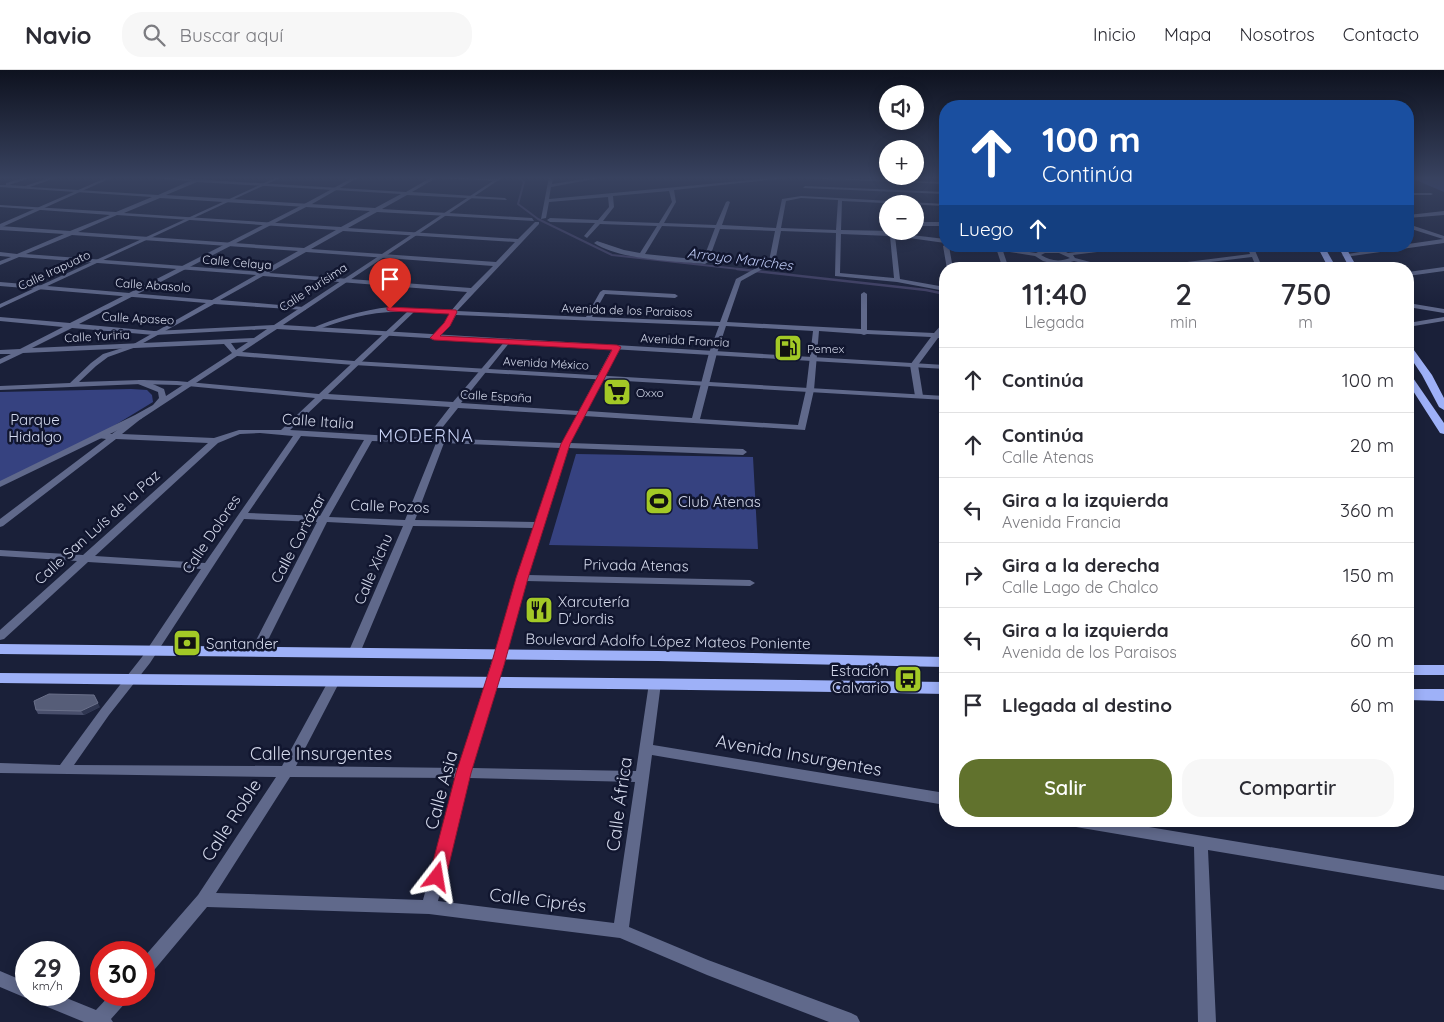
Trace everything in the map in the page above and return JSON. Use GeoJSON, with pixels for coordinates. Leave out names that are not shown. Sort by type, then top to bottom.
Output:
{"type":"FeatureCollection","features":[{"type":"Feature","properties":{"kind":"main road"},"geometry":{"type":"LineString","coordinates":[[1345,254],[1350,262]]}},
{"type":"Feature","properties":{"kind":"main road"},"geometry":{"type":"LineString","coordinates":[[1414,357],[1443,404]]}},
{"type":"Feature","properties":{"kind":"main road"},"geometry":{"type":"LineString","coordinates":[[1414,386],[1444,431]]}},
{"type":"Feature","properties":{"kind":"main road","name":"Boulevard Adolfo López Mateos Poniente"},"geometry":{"type":"LineString","coordinates":[[0,649],[499,656],[658,656],[939,662]]}},
{"type":"Feature","properties":{"kind":"main road"},"geometry":{"type":"LineString","coordinates":[[1414,670],[1444,670]]}},
{"type":"Feature","properties":{"kind":"main road"},"geometry":{"type":"LineString","coordinates":[[0,678],[130,681],[334,680],[491,684],[655,683],[939,688]]}},
{"type":"Feature","properties":{"kind":"main road"},"geometry":{"type":"LineString","coordinates":[[1414,694],[1444,695]]}},
{"type":"Feature","properties":{"kind":"street"},"geometry":{"type":"LineString","coordinates":[[0,227],[12,221]]}},
{"type":"Feature","properties":{"kind":"street"},"geometry":{"type":"LineString","coordinates":[[0,263],[98,221]]}},
{"type":"Feature","properties":{"kind":"street","name":"Calle Irapuato"},"geometry":{"type":"LineString","coordinates":[[0,306],[184,221]]}},
{"type":"Feature","properties":{"kind":"street"},"geometry":{"type":"LineString","coordinates":[[227,221],[518,241]]}},
{"type":"Feature","properties":{"kind":"street"},"geometry":{"type":"LineString","coordinates":[[0,364],[272,221]]}},
{"type":"Feature","properties":{"kind":"street"},"geometry":{"type":"LineString","coordinates":[[72,385],[96,360],[113,352],[134,346],[355,221]]}},
{"type":"Feature","properties":{"kind":"street","name":"Calle Purísima"},"geometry":{"type":"LineString","coordinates":[[138,417],[435,221]]}},
{"type":"Feature","properties":{"kind":"street"},"geometry":{"type":"LineString","coordinates":[[434,338],[448,324],[453,312],[472,290],[518,241],[539,221]]}},
{"type":"Feature","properties":{"kind":"street"},"geometry":{"type":"LineString","coordinates":[[583,221],[837,233],[879,233]]}},
{"type":"Feature","properties":{"kind":"street"},"geometry":{"type":"LineString","coordinates":[[641,256],[662,221]]}},
{"type":"Feature","properties":{"kind":"street"},"geometry":{"type":"LineString","coordinates":[[597,243],[620,252],[641,256],[705,262],[720,221]]}},
{"type":"Feature","properties":{"kind":"street"},"geometry":{"type":"LineString","coordinates":[[696,419],[713,353],[738,280],[746,274],[772,262],[780,221]]}},
{"type":"Feature","properties":{"kind":"street"},"geometry":{"type":"LineString","coordinates":[[838,221],[837,275],[897,280],[939,288]]}},
{"type":"Feature","properties":{"kind":"street"},"geometry":{"type":"LineString","coordinates":[[588,236],[600,222]]}},
{"type":"Feature","properties":{"kind":"street"},"geometry":{"type":"LineString","coordinates":[[924,224],[939,224]]}},
{"type":"Feature","properties":{"kind":"street"},"geometry":{"type":"LineString","coordinates":[[0,227],[301,251],[496,264]]}},
{"type":"Feature","properties":{"kind":"street"},"geometry":{"type":"LineString","coordinates":[[1414,228],[1444,240]]}},
{"type":"Feature","properties":{"kind":"street"},"geometry":{"type":"LineString","coordinates":[[924,238],[939,240]]}},
{"type":"Feature","properties":{"kind":"street"},"geometry":{"type":"LineString","coordinates":[[893,240],[897,280]]}},
{"type":"Feature","properties":{"kind":"street"},"geometry":{"type":"LineString","coordinates":[[1414,244],[1444,240]]}},
{"type":"Feature","properties":{"kind":"street"},"geometry":{"type":"LineString","coordinates":[[1018,252],[1038,255],[1046,260],[1058,262],[1068,261],[1071,256],[1099,252]]}},
{"type":"Feature","properties":{"kind":"street"},"geometry":{"type":"LineString","coordinates":[[1060,252],[1091,262]]}},
{"type":"Feature","properties":{"kind":"street"},"geometry":{"type":"LineString","coordinates":[[1252,252],[1256,262]]}},
{"type":"Feature","properties":{"kind":"street"},"geometry":{"type":"LineString","coordinates":[[1345,254],[1359,252]]}},
{"type":"Feature","properties":{"kind":"street","name":"Calle Celaya"},"geometry":{"type":"LineString","coordinates":[[0,254],[472,290]]}},
{"type":"Feature","properties":{"kind":"street"},"geometry":{"type":"LineString","coordinates":[[1194,262],[1253,255]]}},
{"type":"Feature","properties":{"kind":"street"},"geometry":{"type":"LineString","coordinates":[[1414,273],[1444,269]]}},
{"type":"Feature","properties":{"kind":"street","name":"Calle Abasolo"},"geometry":{"type":"LineString","coordinates":[[0,284],[303,309]]}},
{"type":"Feature","properties":{"kind":"street"},"geometry":{"type":"LineString","coordinates":[[588,319],[603,292],[675,296]]}},
{"type":"Feature","properties":{"kind":"street"},"geometry":{"type":"LineString","coordinates":[[864,294],[864,333]]}},
{"type":"Feature","properties":{"kind":"street"},"geometry":{"type":"LineString","coordinates":[[1414,306],[1444,311]]}},
{"type":"Feature","properties":{"kind":"street","name":"Avenida de los Paraisos"},"geometry":{"type":"LineString","coordinates":[[312,330],[341,319],[375,310],[413,310],[939,336]]}},
{"type":"Feature","properties":{"kind":"street"},"geometry":{"type":"LineString","coordinates":[[282,433],[354,363],[413,310]]}},
{"type":"Feature","properties":{"kind":"street"},"geometry":{"type":"LineString","coordinates":[[1414,324],[1444,318]]}},
{"type":"Feature","properties":{"kind":"street","name":"Calle Apaseo"},"geometry":{"type":"LineString","coordinates":[[0,320],[154,333],[274,327]]}},
{"type":"Feature","properties":{"kind":"street","name":"Avenida Francia"},"geometry":{"type":"LineString","coordinates":[[274,327],[939,367]]}},
{"type":"Feature","properties":{"kind":"street"},"geometry":{"type":"LineString","coordinates":[[810,390],[816,330]]}},
{"type":"Feature","properties":{"kind":"street"},"geometry":{"type":"LineString","coordinates":[[919,396],[914,365],[939,331]]}},
{"type":"Feature","properties":{"kind":"street","name":"Calle Yuriria"},"geometry":{"type":"LineString","coordinates":[[0,352],[256,340]]}},
{"type":"Feature","properties":{"kind":"street"},"geometry":{"type":"LineString","coordinates":[[428,440],[508,341]]}},
{"type":"Feature","properties":{"kind":"street"},"geometry":{"type":"LineString","coordinates":[[226,342],[236,354]]}},
{"type":"Feature","properties":{"kind":"street","name":"Calle Asia"},"geometry":{"type":"LineString","coordinates":[[429,907],[464,773],[522,578],[566,444],[617,347]]}},
{"type":"Feature","properties":{"kind":"street","name":"Avenida México"},"geometry":{"type":"LineString","coordinates":[[236,354],[482,371],[939,398]]}},
{"type":"Feature","properties":{"kind":"street"},"geometry":{"type":"LineString","coordinates":[[141,382],[161,391],[162,398],[157,406]]}},
{"type":"Feature","properties":{"kind":"street","name":"Calle España"},"geometry":{"type":"LineString","coordinates":[[0,388],[141,382],[320,396],[696,419],[802,428],[810,390]]}},
{"type":"Feature","properties":{"kind":"street"},"geometry":{"type":"LineString","coordinates":[[0,484],[138,417]]}},
{"type":"Feature","properties":{"kind":"street"},"geometry":{"type":"LineString","coordinates":[[0,524],[138,417]]}},
{"type":"Feature","properties":{"kind":"street","name":"Calle Italia"},"geometry":{"type":"LineString","coordinates":[[101,436],[215,441],[239,432],[282,433],[743,452]]}},
{"type":"Feature","properties":{"kind":"street","name":"Calle Dolores"},"geometry":{"type":"LineString","coordinates":[[63,770],[151,652],[298,434]]}},
{"type":"Feature","properties":{"kind":"street","name":"Calle Cortázar"},"geometry":{"type":"LineString","coordinates":[[256,652],[324,518],[369,438]]}},
{"type":"Feature","properties":{"kind":"street","name":"Calle San Luís de la Paz"},"geometry":{"type":"LineString","coordinates":[[0,636],[215,441]]}},
{"type":"Feature","properties":{"kind":"street","name":"Calle Xichu"},"geometry":{"type":"LineString","coordinates":[[354,653],[441,441]]}},
{"type":"Feature","properties":{"kind":"street","name":"Calle Pozos"},"geometry":{"type":"LineString","coordinates":[[241,516],[539,525]]}},
{"type":"Feature","properties":{"kind":"street"},"geometry":{"type":"LineString","coordinates":[[0,553],[208,566]]}},
{"type":"Feature","properties":{"kind":"street","name":"Privada Atenas"},"geometry":{"type":"LineString","coordinates":[[522,578],[750,583]]}},
{"type":"Feature","properties":{"kind":"street","name":"Calle Roble"},"geometry":{"type":"LineString","coordinates":[[155,956],[203,900],[286,772],[334,680]]}},
{"type":"Feature","properties":{"kind":"street","name":"Calle África"},"geometry":{"type":"LineString","coordinates":[[621,931],[655,683]]}},
{"type":"Feature","properties":{"kind":"street","name":"Avenida Insurgentes"},"geometry":{"type":"LineString","coordinates":[[647,749],[939,798]]}},
{"type":"Feature","properties":{"kind":"street","name":"Calle Insurgentes"},"geometry":{"type":"LineString","coordinates":[[0,768],[464,773],[641,777]]}},
{"type":"Feature","properties":{"kind":"street"},"geometry":{"type":"LineString","coordinates":[[1112,827],[1444,883]]}},
{"type":"Feature","properties":{"kind":"street"},"geometry":{"type":"LineString","coordinates":[[1201,842],[1208,1022]]}},
{"type":"Feature","properties":{"kind":"street","name":"Calle Ciprés"},"geometry":{"type":"LineString","coordinates":[[203,900],[429,907],[621,931],[707,967],[847,1021]]}},
{"type":"Feature","properties":{"kind":"street"},"geometry":{"type":"LineString","coordinates":[[0,979],[15,985]]}},
{"type":"Feature","properties":{"kind":"street"},"geometry":{"type":"LineString","coordinates":[[65,1006],[100,1021],[112,1006]]}},
{"type":"Feature","properties":{"kind":"green space","name":"Parque Hidalgo"},"geometry":{"type":"Polygon","coordinates":[[[147,390],[152,395],[153,402],[107,430],[0,484],[0,392],[147,390]]]}},
{"type":"Feature","properties":{"kind":"green space","name":"Club Atenas"},"geometry":{"type":"Polygon","coordinates":[[[576,454],[753,457],[758,549],[549,545],[576,454]]]}},
{"type":"Feature","properties":{"kind":"building"},"geometry":{"type":"Polygon","coordinates":[[[49,694],[94,695],[98,703],[81,711],[36,710],[34,701],[49,694]]]}},
{"type":"Feature","properties":{"kind":"waterway","name":"Arroyo Mariches"},"geometry":{"type":"LineString","coordinates":[[543,221],[612,255],[748,270]]}},
{"type":"Feature","properties":{"kind":"waterway","name":"Arroyo Mariches"},"geometry":{"type":"LineString","coordinates":[[737,269],[939,293]]}},
{"type":"Feature","properties":{"kind":"place","name":"Pemex"},"geometry":{"type":"Point","coordinates":[788,348]}},
{"type":"Feature","properties":{"kind":"place","name":"Oxxo"},"geometry":{"type":"Point","coordinates":[617,392]}},
{"type":"Feature","properties":{"kind":"place","name":"Club Atenas"},"geometry":{"type":"Point","coordinates":[659,501]}},
{"type":"Feature","properties":{"kind":"place","name":"Xarcutería D'Jordis"},"geometry":{"type":"Point","coordinates":[539,610]}},
{"type":"Feature","properties":{"kind":"place","name":"Santander"},"geometry":{"type":"Point","coordinates":[187,643]}},
{"type":"Feature","properties":{"kind":"place","name":"Estación Calvario"},"geometry":{"type":"Point","coordinates":[908,679]}},
{"type":"Feature","properties":{"kind":"district","name":"MODERNA"},"geometry":{"type":"Point","coordinates":[426,435]}},
{"type":"Feature","properties":{"kind":"route"},"geometry":{"type":"LineString","coordinates":[[390,309],[453,312],[451,320],[434,338],[617,347],[566,444],[522,578],[498,665],[464,773],[437,877]]}}]}
